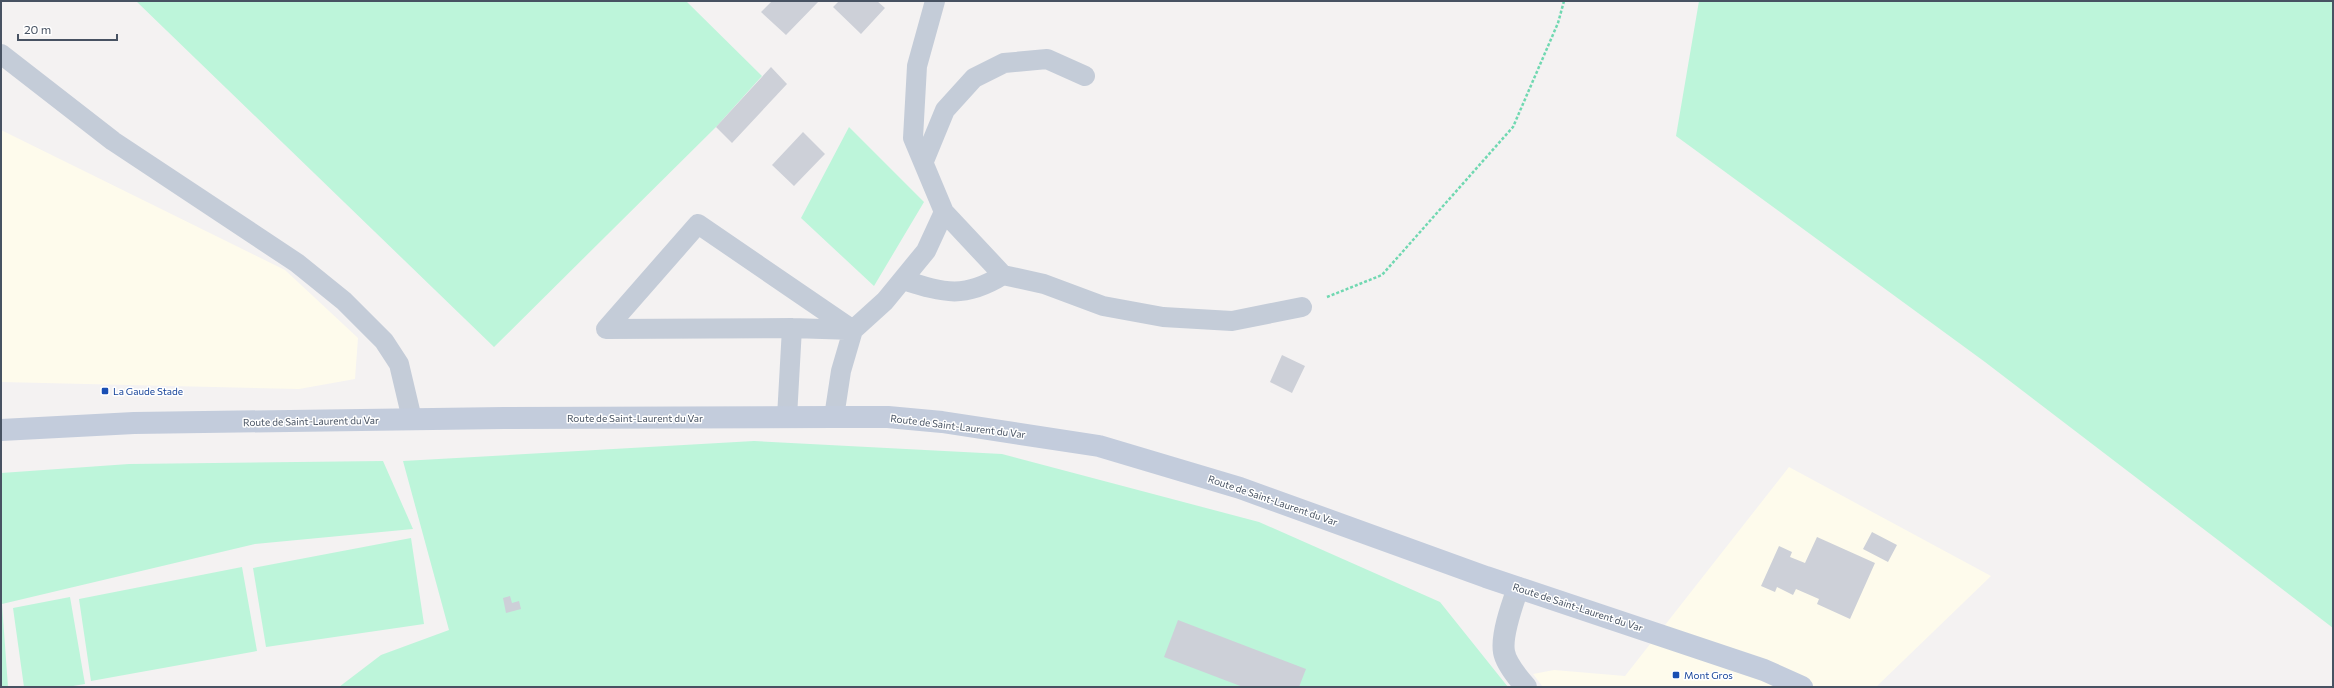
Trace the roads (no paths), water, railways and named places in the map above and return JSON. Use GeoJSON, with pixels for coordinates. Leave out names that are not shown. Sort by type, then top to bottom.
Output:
{"type":"FeatureCollection","features":[{"type":"Feature","properties":{"kind":"main road","name":"Route de Saint-Laurent du Var"},"geometry":{"type":"LineString","coordinates":[[1,430],[134,423],[412,419],[834,416],[888,417],[942,422],[1099,446],[1240,488],[1518,588],[1764,670],[1802,687]]}},
{"type":"Feature","properties":{"kind":"street"},"geometry":{"type":"LineString","coordinates":[[1518,588],[1506,630],[1504,653],[1526,687]]}},
{"type":"Feature","properties":{"kind":"lane"},"geometry":{"type":"LineString","coordinates":[[935,1],[917,66],[913,138],[924,161],[944,212],[1003,275],[1044,284],[1103,306],[1163,317],[1232,321],[1302,307]]}},
{"type":"Feature","properties":{"kind":"lane"},"geometry":{"type":"LineString","coordinates":[[1,54],[112,141],[297,262],[344,301],[384,341],[399,364],[412,419]]}},
{"type":"Feature","properties":{"kind":"lane"},"geometry":{"type":"LineString","coordinates":[[924,161],[945,110],[974,78],[1004,63],[1047,59],[1085,76]]}},
{"type":"Feature","properties":{"kind":"lane"},"geometry":{"type":"LineString","coordinates":[[834,416],[841,371],[853,330],[885,301],[926,251],[944,212]]}},
{"type":"Feature","properties":{"kind":"lane"},"geometry":{"type":"LineString","coordinates":[[698,224],[853,330],[792,328],[606,329],[698,224]]}},
{"type":"Feature","properties":{"kind":"lane"},"geometry":{"type":"LineString","coordinates":[[903,280],[955,293],[985,286],[1003,275]]}},
{"type":"Feature","properties":{"kind":"lane"},"geometry":{"type":"LineString","coordinates":[[787,417],[792,328]]}},
{"type":"Feature","properties":{"kind":"place","name":"La Gaude Stade"},"geometry":{"type":"Point","coordinates":[105,391]}},
{"type":"Feature","properties":{"kind":"place","name":"Mont Gros"},"geometry":{"type":"Point","coordinates":[1676,675]}}]}
